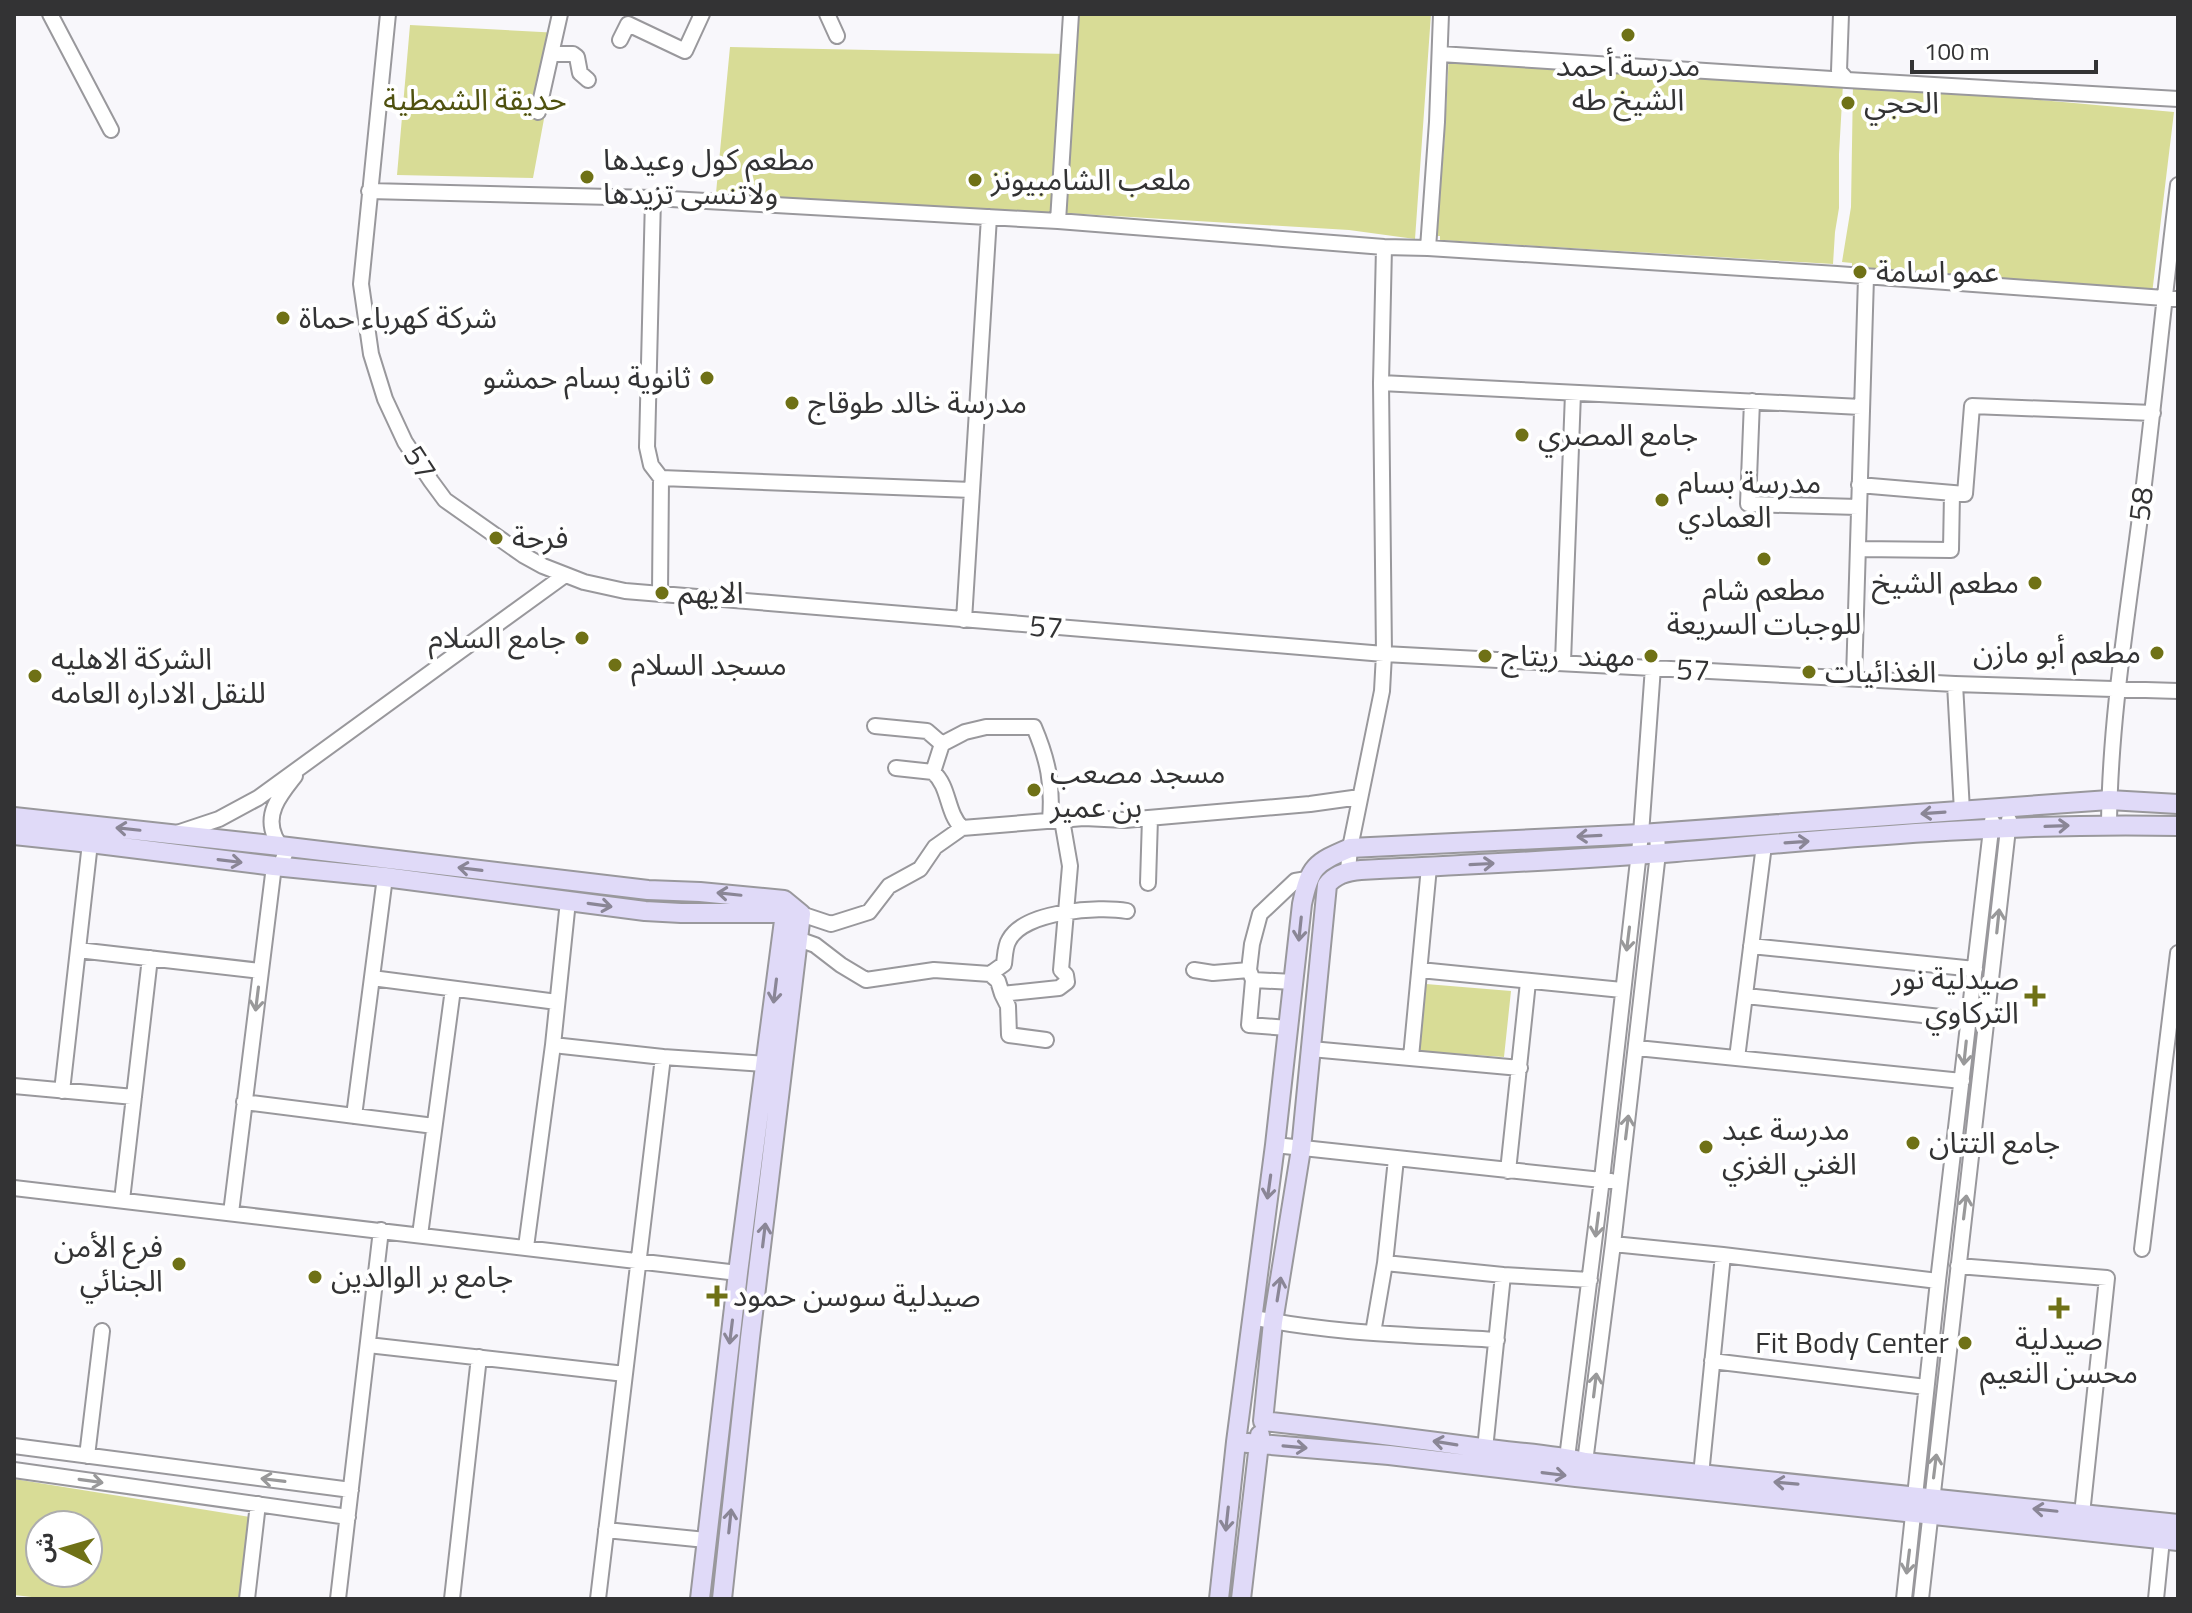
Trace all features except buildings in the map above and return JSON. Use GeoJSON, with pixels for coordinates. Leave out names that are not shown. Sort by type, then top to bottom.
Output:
{"type":"FeatureCollection","features":[{"type":"Feature","properties":{"kind":"main road"},"geometry":{"type":"LineString","coordinates":[[1219,1599],[1238,1419],[1307,879],[1321,861],[1350,848],[1649,833],[2109,800],[2178,804]]}},
{"type":"Feature","properties":{"kind":"main road"},"geometry":{"type":"LineString","coordinates":[[14,817],[648,890],[784,900],[793,914],[798,939],[722,1599]]}},
{"type":"Feature","properties":{"kind":"main road"},"geometry":{"type":"LineString","coordinates":[[1241,1599],[1273,1322],[1301,1149],[1327,885],[1332,878],[1348,871],[1658,853],[2000,828],[2109,824],[2178,826]]}},
{"type":"Feature","properties":{"kind":"main road"},"geometry":{"type":"LineString","coordinates":[[14,835],[669,913],[793,914]]}},
{"type":"Feature","properties":{"kind":"main road"},"geometry":{"type":"LineString","coordinates":[[700,1599],[766,1064],[793,914]]}},
{"type":"Feature","properties":{"kind":"main road"},"geometry":{"type":"LineString","coordinates":[[1238,1419],[1383,1433],[2170,1540]]}},
{"type":"Feature","properties":{"kind":"main road"},"geometry":{"type":"LineString","coordinates":[[1236,1442],[1389,1455],[1576,1477],[1923,1505],[2082,1514],[2178,1524]]}},
{"type":"Feature","properties":{"kind":"street"},"geometry":{"type":"LineString","coordinates":[[50,14],[111,130]]}},
{"type":"Feature","properties":{"kind":"street","name":"57"},"geometry":{"type":"LineString","coordinates":[[388,14],[361,284],[366,331],[381,388],[405,442],[445,500],[523,555],[565,575],[605,587],[660,594],[1384,654],[1955,684],[2178,691]]}},
{"type":"Feature","properties":{"kind":"street"},"geometry":{"type":"LineString","coordinates":[[538,112],[560,14]]}},
{"type":"Feature","properties":{"kind":"street"},"geometry":{"type":"LineString","coordinates":[[620,40],[630,19],[685,51],[702,14]]}},
{"type":"Feature","properties":{"kind":"street"},"geometry":{"type":"LineString","coordinates":[[827,14],[837,36]]}},
{"type":"Feature","properties":{"kind":"street"},"geometry":{"type":"LineString","coordinates":[[1058,221],[1071,14]]}},
{"type":"Feature","properties":{"kind":"street"},"geometry":{"type":"LineString","coordinates":[[1428,248],[1441,14]]}},
{"type":"Feature","properties":{"kind":"street"},"geometry":{"type":"LineString","coordinates":[[1841,14],[1839,71],[1847,80]]}},
{"type":"Feature","properties":{"kind":"street"},"geometry":{"type":"LineString","coordinates":[[551,54],[573,54],[577,57],[580,73],[588,80]]}},
{"type":"Feature","properties":{"kind":"street"},"geometry":{"type":"LineString","coordinates":[[1440,54],[2178,99]]}},
{"type":"Feature","properties":{"kind":"street","name":"58"},"geometry":{"type":"LineString","coordinates":[[2109,824],[2118,689],[2153,413],[2171,299],[2178,185]]}},
{"type":"Feature","properties":{"kind":"street"},"geometry":{"type":"LineString","coordinates":[[369,191],[653,198],[1058,221],[1384,247],[2171,299]]}},
{"type":"Feature","properties":{"kind":"street"},"geometry":{"type":"LineString","coordinates":[[653,198],[647,447],[651,465],[661,478],[660,594]]}},
{"type":"Feature","properties":{"kind":"street"},"geometry":{"type":"LineString","coordinates":[[964,620],[989,217]]}},
{"type":"Feature","properties":{"kind":"street"},"geometry":{"type":"LineString","coordinates":[[1348,871],[1382,691],[1384,247]]}},
{"type":"Feature","properties":{"kind":"street"},"geometry":{"type":"LineString","coordinates":[[1854,679],[1866,277]]}},
{"type":"Feature","properties":{"kind":"street"},"geometry":{"type":"LineString","coordinates":[[1381,383],[1861,407]]}},
{"type":"Feature","properties":{"kind":"street"},"geometry":{"type":"LineString","coordinates":[[1563,662],[1573,393]]}},
{"type":"Feature","properties":{"kind":"street"},"geometry":{"type":"LineString","coordinates":[[1752,401],[1748,504],[1858,507]]}},
{"type":"Feature","properties":{"kind":"street"},"geometry":{"type":"LineString","coordinates":[[1859,485],[1965,494],[1972,406],[2153,413]]}},
{"type":"Feature","properties":{"kind":"street"},"geometry":{"type":"LineString","coordinates":[[661,478],[972,490]]}},
{"type":"Feature","properties":{"kind":"street"},"geometry":{"type":"LineString","coordinates":[[1858,549],[1951,550],[1952,493]]}},
{"type":"Feature","properties":{"kind":"street"},"geometry":{"type":"LineString","coordinates":[[173,834],[206,825],[258,798],[565,575]]}},
{"type":"Feature","properties":{"kind":"street"},"geometry":{"type":"LineString","coordinates":[[1576,1460],[1613,1244],[1658,853],[1649,833],[1653,667]]}},
{"type":"Feature","properties":{"kind":"street"},"geometry":{"type":"LineString","coordinates":[[1955,684],[1962,811]]}},
{"type":"Feature","properties":{"kind":"street"},"geometry":{"type":"LineString","coordinates":[[933,772],[942,744],[965,732],[986,727],[1041,725],[1056,820],[1070,866],[1061,970],[1067,982],[1059,988],[1002,994]]}},
{"type":"Feature","properties":{"kind":"street"},"geometry":{"type":"LineString","coordinates":[[875,726],[927,731],[942,744]]}},
{"type":"Feature","properties":{"kind":"street"},"geometry":{"type":"LineString","coordinates":[[231,1213],[274,866],[281,864],[285,854],[273,832],[273,812],[279,797],[304,764]]}},
{"type":"Feature","properties":{"kind":"street"},"geometry":{"type":"LineString","coordinates":[[896,768],[933,772],[942,779],[953,819],[962,828]]}},
{"type":"Feature","properties":{"kind":"street"},"geometry":{"type":"LineString","coordinates":[[793,914],[831,924],[869,912],[889,886],[920,869],[935,847],[962,828],[1084,818],[1125,820],[1360,797]]}},
{"type":"Feature","properties":{"kind":"street"},"geometry":{"type":"LineString","coordinates":[[1904,1599],[1923,1505],[1958,1266],[2002,808]]}},
{"type":"Feature","properties":{"kind":"street"},"geometry":{"type":"LineString","coordinates":[[1148,883],[1150,818]]}},
{"type":"Feature","properties":{"kind":"street"},"geometry":{"type":"LineString","coordinates":[[1921,1599],[1926,1387],[1975,969],[2000,828]]}},
{"type":"Feature","properties":{"kind":"street"},"geometry":{"type":"LineString","coordinates":[[1576,1460],[1590,1280],[1622,990],[1638,854],[1649,833]]}},
{"type":"Feature","properties":{"kind":"street"},"geometry":{"type":"LineString","coordinates":[[62,1091],[90,843]]}},
{"type":"Feature","properties":{"kind":"street"},"geometry":{"type":"LineString","coordinates":[[1737,1058],[1764,845]]}},
{"type":"Feature","properties":{"kind":"street"},"geometry":{"type":"LineString","coordinates":[[1411,1057],[1429,867]]}},
{"type":"Feature","properties":{"kind":"street"},"geometry":{"type":"LineString","coordinates":[[354,1116],[385,877]]}},
{"type":"Feature","properties":{"kind":"street"},"geometry":{"type":"LineString","coordinates":[[1288,1028],[1249,1025],[1252,944],[1260,914],[1295,881],[1307,879]]}},
{"type":"Feature","properties":{"kind":"street"},"geometry":{"type":"LineString","coordinates":[[526,1247],[553,1045],[568,901]]}},
{"type":"Feature","properties":{"kind":"street"},"geometry":{"type":"LineString","coordinates":[[990,974],[1004,964],[1009,939],[1024,926],[1053,914],[1082,909],[1127,911]]}},
{"type":"Feature","properties":{"kind":"street"},"geometry":{"type":"LineString","coordinates":[[798,939],[815,945],[866,980],[934,970],[990,974],[998,981],[1008,1006],[1009,1035],[1046,1040]]}},
{"type":"Feature","properties":{"kind":"street"},"geometry":{"type":"LineString","coordinates":[[1751,946],[1975,969]]}},
{"type":"Feature","properties":{"kind":"street"},"geometry":{"type":"LineString","coordinates":[[78,950],[261,971]]}},
{"type":"Feature","properties":{"kind":"street"},"geometry":{"type":"LineString","coordinates":[[2142,1249],[2170,1086],[2178,953]]}},
{"type":"Feature","properties":{"kind":"street"},"geometry":{"type":"LineString","coordinates":[[122,1200],[150,958]]}},
{"type":"Feature","properties":{"kind":"street"},"geometry":{"type":"LineString","coordinates":[[1194,970],[1294,982]]}},
{"type":"Feature","properties":{"kind":"street"},"geometry":{"type":"LineString","coordinates":[[1420,970],[1622,990]]}},
{"type":"Feature","properties":{"kind":"street"},"geometry":{"type":"LineString","coordinates":[[372,978],[557,1002]]}},
{"type":"Feature","properties":{"kind":"street"},"geometry":{"type":"LineString","coordinates":[[1508,1171],[1528,982]]}},
{"type":"Feature","properties":{"kind":"street"},"geometry":{"type":"LineString","coordinates":[[420,1235],[453,989]]}},
{"type":"Feature","properties":{"kind":"street"},"geometry":{"type":"LineString","coordinates":[[1746,996],[1969,1020]]}},
{"type":"Feature","properties":{"kind":"street"},"geometry":{"type":"LineString","coordinates":[[553,1045],[766,1064]]}},
{"type":"Feature","properties":{"kind":"street"},"geometry":{"type":"LineString","coordinates":[[1637,1048],[1962,1081]]}},
{"type":"Feature","properties":{"kind":"street"},"geometry":{"type":"LineString","coordinates":[[1311,1049],[1520,1068]]}},
{"type":"Feature","properties":{"kind":"street"},"geometry":{"type":"LineString","coordinates":[[598,1599],[663,1057]]}},
{"type":"Feature","properties":{"kind":"street"},"geometry":{"type":"LineString","coordinates":[[14,1086],[134,1097]]}},
{"type":"Feature","properties":{"kind":"street"},"geometry":{"type":"LineString","coordinates":[[244,1102],[434,1126]]}},
{"type":"Feature","properties":{"kind":"street"},"geometry":{"type":"LineString","coordinates":[[1275,1145],[1620,1182]]}},
{"type":"Feature","properties":{"kind":"street"},"geometry":{"type":"LineString","coordinates":[[1373,1333],[1385,1263],[1396,1159]]}},
{"type":"Feature","properties":{"kind":"street"},"geometry":{"type":"LineString","coordinates":[[14,1188],[738,1273]]}},
{"type":"Feature","properties":{"kind":"street"},"geometry":{"type":"LineString","coordinates":[[338,1599],[381,1230]]}},
{"type":"Feature","properties":{"kind":"street"},"geometry":{"type":"LineString","coordinates":[[1613,1244],[1938,1281]]}},
{"type":"Feature","properties":{"kind":"street"},"geometry":{"type":"LineString","coordinates":[[1701,1475],[1723,1255]]}},
{"type":"Feature","properties":{"kind":"street"},"geometry":{"type":"LineString","coordinates":[[1385,1263],[1590,1280]]}},
{"type":"Feature","properties":{"kind":"street"},"geometry":{"type":"LineString","coordinates":[[1958,1266],[2107,1278],[2082,1514]]}},
{"type":"Feature","properties":{"kind":"street"},"geometry":{"type":"LineString","coordinates":[[1485,1449],[1503,1275]]}},
{"type":"Feature","properties":{"kind":"street"},"geometry":{"type":"LineString","coordinates":[[1251,1317],[1373,1333],[1497,1340]]}},
{"type":"Feature","properties":{"kind":"street"},"geometry":{"type":"LineString","coordinates":[[87,1456],[102,1331]]}},
{"type":"Feature","properties":{"kind":"street"},"geometry":{"type":"LineString","coordinates":[[368,1345],[625,1374]]}},
{"type":"Feature","properties":{"kind":"street"},"geometry":{"type":"LineString","coordinates":[[452,1599],[479,1357]]}},
{"type":"Feature","properties":{"kind":"street"},"geometry":{"type":"LineString","coordinates":[[1712,1361],[1926,1387]]}},
{"type":"Feature","properties":{"kind":"street"},"geometry":{"type":"LineString","coordinates":[[14,1446],[351,1490]]}},
{"type":"Feature","properties":{"kind":"street"},"geometry":{"type":"LineString","coordinates":[[14,1470],[348,1517]]}},
{"type":"Feature","properties":{"kind":"street"},"geometry":{"type":"LineString","coordinates":[[247,1599],[258,1504]]}},
{"type":"Feature","properties":{"kind":"street"},"geometry":{"type":"LineString","coordinates":[[606,1530],[706,1540]]}},
{"type":"Feature","properties":{"kind":"street"},"geometry":{"type":"LineString","coordinates":[[2156,1599],[2170,1540]]}},
{"type":"Feature","properties":{"kind":"green space"},"geometry":{"type":"Polygon","coordinates":[[[1076,14],[1431,14],[1415,239],[1349,230],[1064,213],[1076,14]]]}},
{"type":"Feature","properties":{"kind":"green space","name":"حديقة الشمطية"},"geometry":{"type":"Polygon","coordinates":[[[410,25],[560,33],[533,178],[397,175],[410,25]]]}},
{"type":"Feature","properties":{"kind":"green space"},"geometry":{"type":"Polygon","coordinates":[[[730,47],[1069,54],[1053,215],[716,193],[730,47]]]}},
{"type":"Feature","properties":{"kind":"green space"},"geometry":{"type":"Polygon","coordinates":[[[1449,54],[1843,84],[1839,208],[1833,264],[1440,240],[1440,236],[1436,236],[1449,54]]]}},
{"type":"Feature","properties":{"kind":"green space"},"geometry":{"type":"Polygon","coordinates":[[[1853,83],[2174,112],[2152,294],[1852,266],[1852,263],[1842,262],[1851,207],[1853,83]]]}},
{"type":"Feature","properties":{"kind":"green space"},"geometry":{"type":"Polygon","coordinates":[[[1426,984],[1511,991],[1504,1057],[1416,1051],[1426,984]]]}},
{"type":"Feature","properties":{"kind":"green space"},"geometry":{"type":"Polygon","coordinates":[[[14,1479],[250,1517],[241,1599],[49,1599],[14,1595],[14,1479]]]}},
{"type":"Feature","properties":{"kind":"place","name":"مدرسة أحمد الشيخ طه"},"geometry":{"type":"Point","coordinates":[1628,35]}},
{"type":"Feature","properties":{"kind":"place","name":"الحجي"},"geometry":{"type":"Point","coordinates":[1848,103]}},
{"type":"Feature","properties":{"kind":"place","name":"مطعم كول وعيدها ولاتنسى تزيدها"},"geometry":{"type":"Point","coordinates":[587,177]}},
{"type":"Feature","properties":{"kind":"place","name":"ملعب الشامبيونز"},"geometry":{"type":"Point","coordinates":[975,180]}},
{"type":"Feature","properties":{"kind":"place","name":"عمو اسامة"},"geometry":{"type":"Point","coordinates":[1860,272]}},
{"type":"Feature","properties":{"kind":"place","name":"شركة كهرباء حماة"},"geometry":{"type":"Point","coordinates":[283,318]}},
{"type":"Feature","properties":{"kind":"place","name":"ثانوية بسام حمشو"},"geometry":{"type":"Point","coordinates":[707,378]}},
{"type":"Feature","properties":{"kind":"place","name":"مدرسة خالد طوقاج"},"geometry":{"type":"Point","coordinates":[792,403]}},
{"type":"Feature","properties":{"kind":"place","name":"جامع المصري"},"geometry":{"type":"Point","coordinates":[1522,435]}},
{"type":"Feature","properties":{"kind":"place","name":"مدرسة بسام العمادي"},"geometry":{"type":"Point","coordinates":[1662,500]}},
{"type":"Feature","properties":{"kind":"place","name":"فرحة"},"geometry":{"type":"Point","coordinates":[496,538]}},
{"type":"Feature","properties":{"kind":"place","name":"مطعم شام للوجبات السريعة"},"geometry":{"type":"Point","coordinates":[1764,559]}},
{"type":"Feature","properties":{"kind":"place","name":"مطعم الشيخ"},"geometry":{"type":"Point","coordinates":[2035,583]}},
{"type":"Feature","properties":{"kind":"place","name":"الايهم"},"geometry":{"type":"Point","coordinates":[662,593]}},
{"type":"Feature","properties":{"kind":"place","name":"جامع السلام"},"geometry":{"type":"Point","coordinates":[582,638]}},
{"type":"Feature","properties":{"kind":"place","name":"مطعم أبو مازن"},"geometry":{"type":"Point","coordinates":[2157,653]}},
{"type":"Feature","properties":{"kind":"place","name":"ريتاج"},"geometry":{"type":"Point","coordinates":[1485,656]}},
{"type":"Feature","properties":{"kind":"place","name":"مهند"},"geometry":{"type":"Point","coordinates":[1651,656]}},
{"type":"Feature","properties":{"kind":"place","name":"مسجد السلام"},"geometry":{"type":"Point","coordinates":[615,665]}},
{"type":"Feature","properties":{"kind":"place","name":"الغذائيات"},"geometry":{"type":"Point","coordinates":[1809,672]}},
{"type":"Feature","properties":{"kind":"place","name":"الشركة الاهليه للنقل الاداره العامه"},"geometry":{"type":"Point","coordinates":[35,676]}},
{"type":"Feature","properties":{"kind":"place","name":"مسجد مصعب بن عمير"},"geometry":{"type":"Point","coordinates":[1034,790]}},
{"type":"Feature","properties":{"kind":"place","name":"صيدلية نور التركاوي"},"geometry":{"type":"Point","coordinates":[2035,996]}},
{"type":"Feature","properties":{"kind":"place","name":"جامع التتان"},"geometry":{"type":"Point","coordinates":[1913,1143]}},
{"type":"Feature","properties":{"kind":"place","name":"مدرسة عبد الغني الغزي"},"geometry":{"type":"Point","coordinates":[1706,1147]}},
{"type":"Feature","properties":{"kind":"place","name":"فرع الأمن الجنائي"},"geometry":{"type":"Point","coordinates":[179,1264]}},
{"type":"Feature","properties":{"kind":"place","name":"جامع بر الوالدين"},"geometry":{"type":"Point","coordinates":[315,1277]}},
{"type":"Feature","properties":{"kind":"place","name":"صيدلية سوسن حمود"},"geometry":{"type":"Point","coordinates":[717,1296]}},
{"type":"Feature","properties":{"kind":"place","name":"صيدلية محسن النعيم"},"geometry":{"type":"Point","coordinates":[2059,1308]}},
{"type":"Feature","properties":{"kind":"place","name":"Fit Body Center"},"geometry":{"type":"Point","coordinates":[1965,1343]}}]}
